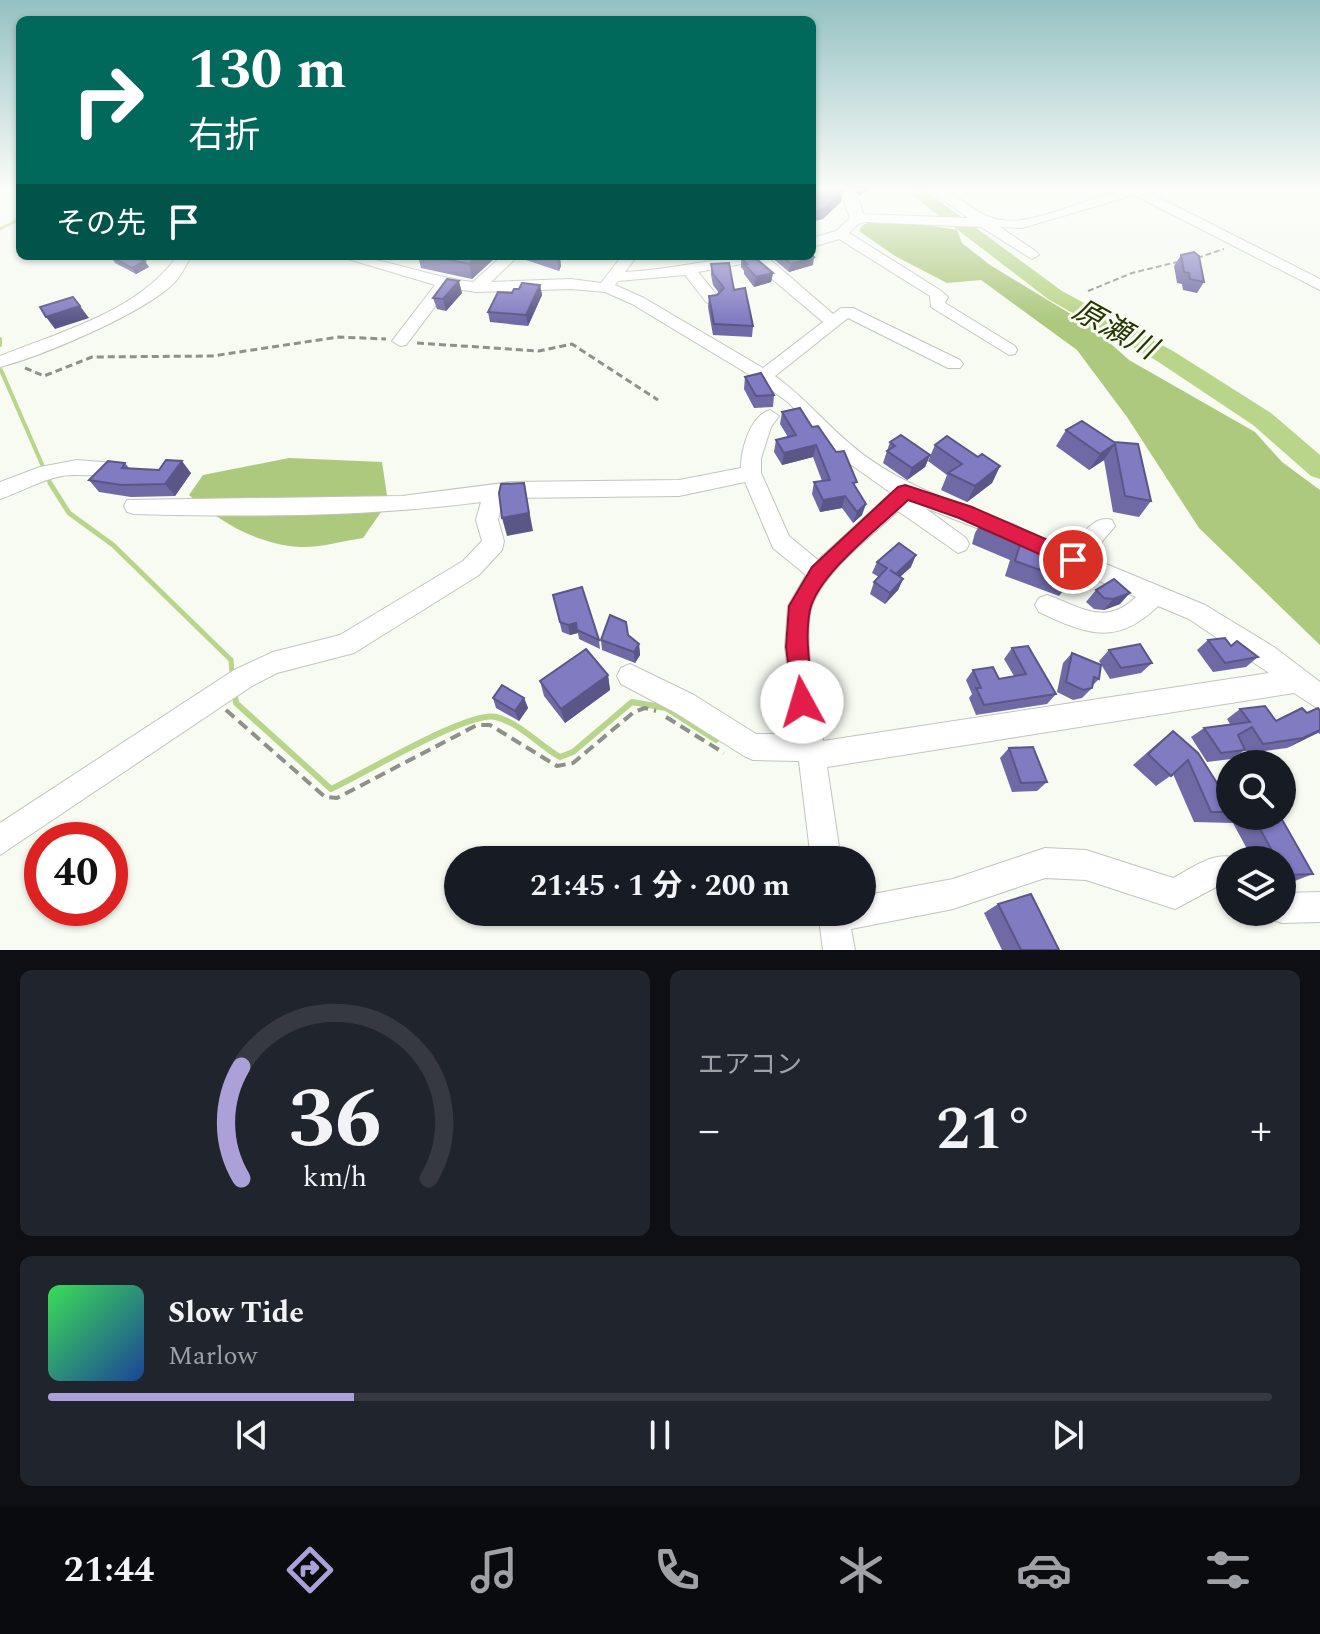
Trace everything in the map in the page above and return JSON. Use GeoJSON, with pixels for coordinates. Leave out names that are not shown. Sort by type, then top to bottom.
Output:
{"type":"FeatureCollection","features":[{"type":"Feature","properties":{"kind":"street"},"geometry":{"type":"LineString","coordinates":[[999,232],[1032,255]]}},
{"type":"Feature","properties":{"kind":"street"},"geometry":{"type":"LineString","coordinates":[[1216,232],[1320,285]]}},
{"type":"Feature","properties":{"kind":"street"},"geometry":{"type":"LineString","coordinates":[[816,242],[841,234],[935,293],[940,297],[937,304],[1009,350]]}},
{"type":"Feature","properties":{"kind":"street"},"geometry":{"type":"LineString","coordinates":[[3,360],[78,329],[158,287],[173,275],[182,260]]}},
{"type":"Feature","properties":{"kind":"street"},"geometry":{"type":"LineString","coordinates":[[360,260],[445,283],[476,287],[610,282],[738,260]]}},
{"type":"Feature","properties":{"kind":"street"},"geometry":{"type":"LineString","coordinates":[[476,287],[506,260]]}},
{"type":"Feature","properties":{"kind":"street"},"geometry":{"type":"LineString","coordinates":[[610,282],[627,260]]}},
{"type":"Feature","properties":{"kind":"street"},"geometry":{"type":"LineString","coordinates":[[762,260],[831,321]]}},
{"type":"Feature","properties":{"kind":"street"},"geometry":{"type":"LineString","coordinates":[[689,270],[712,299]]}},
{"type":"Feature","properties":{"kind":"street"},"geometry":{"type":"LineString","coordinates":[[610,282],[764,376],[795,399],[843,449],[958,544]]}},
{"type":"Feature","properties":{"kind":"street"},"geometry":{"type":"LineString","coordinates":[[400,341],[445,283]]}},
{"type":"Feature","properties":{"kind":"street"},"geometry":{"type":"LineString","coordinates":[[764,376],[794,355],[842,312],[850,312],[954,364]]}},
{"type":"Feature","properties":{"kind":"street"},"geometry":{"type":"LineString","coordinates":[[770,416],[762,424],[751,458],[751,473],[781,542],[819,573]]}},
{"type":"Feature","properties":{"kind":"street"},"geometry":{"type":"LineString","coordinates":[[0,491],[47,470],[72,464],[107,468]]}},
{"type":"Feature","properties":{"kind":"street"},"geometry":{"type":"LineString","coordinates":[[134,506],[349,507],[558,488],[679,488],[751,473]]}},
{"type":"Feature","properties":{"kind":"street"},"geometry":{"type":"LineString","coordinates":[[0,840],[217,693],[273,663],[345,645],[471,568],[491,550],[493,541],[487,520],[494,492]]}},
{"type":"Feature","properties":{"kind":"street"},"geometry":{"type":"LineString","coordinates":[[902,496],[966,513],[1197,612],[1226,628],[1320,698]]}},
{"type":"Feature","properties":{"kind":"street"},"geometry":{"type":"LineString","coordinates":[[824,846],[802,702],[797,624],[800,606],[819,573],[902,496]]}},
{"type":"Feature","properties":{"kind":"street"},"geometry":{"type":"LineString","coordinates":[[1073,560],[1104,526]]}},
{"type":"Feature","properties":{"kind":"street"},"geometry":{"type":"LineString","coordinates":[[1047,605],[1091,625],[1101,626],[1126,617],[1154,595]]}},
{"type":"Feature","properties":{"kind":"street"},"geometry":{"type":"LineString","coordinates":[[630,676],[685,704],[753,747],[811,752],[1297,681]]}},
{"type":"Feature","properties":{"kind":"street"},"geometry":{"type":"LineString","coordinates":[[876,907],[953,894],[1045,863],[1086,865],[1175,894],[1216,872]]}},
{"type":"Feature","properties":{"kind":"street"},"geometry":{"type":"LineString","coordinates":[[1296,908],[1320,907]]}},
{"type":"Feature","properties":{"kind":"street"},"geometry":{"type":"LineString","coordinates":[[835,926],[839,950]]}},
{"type":"Feature","properties":{"kind":"path"},"geometry":{"type":"LineString","coordinates":[[1195,258],[1238,244]]}},
{"type":"Feature","properties":{"kind":"path"},"geometry":{"type":"LineString","coordinates":[[1088,291],[1132,273],[1181,261]]}},
{"type":"Feature","properties":{"kind":"path"},"geometry":{"type":"LineString","coordinates":[[3,360],[44,376],[92,357],[212,356],[339,337],[501,350],[539,351],[572,344],[658,400]]}},
{"type":"Feature","properties":{"kind":"path"},"geometry":{"type":"LineString","coordinates":[[217,693],[220,705],[325,797],[337,798],[477,725],[490,725],[557,766],[573,763],[634,712],[645,708],[660,713],[723,753],[742,752],[753,747]]}},
{"type":"Feature","properties":{"kind":"green space"},"geometry":{"type":"Polygon","coordinates":[[[861,232],[958,232],[962,243],[990,265],[1092,327],[1129,360],[1255,432],[1282,462],[1320,490],[1320,645],[1199,528],[1127,417],[1077,350],[981,280],[947,283],[895,256],[861,232]]]}},
{"type":"Feature","properties":{"kind":"green space"},"geometry":{"type":"Polygon","coordinates":[[[289,458],[382,462],[388,502],[363,538],[308,547],[269,542],[227,523],[189,495],[203,475],[289,458]]]}},
{"type":"Feature","properties":{"kind":"building"},"geometry":{"type":"Polygon","coordinates":[[[1194,252],[1199,256],[1204,282],[1190,279],[1189,273],[1184,272],[1181,255],[1194,252]]]}},
{"type":"Feature","properties":{"kind":"building"},"geometry":{"type":"Polygon","coordinates":[[[117,260],[145,261],[132,268],[117,260]]]}},
{"type":"Feature","properties":{"kind":"building"},"geometry":{"type":"Polygon","coordinates":[[[450,260],[473,260],[469,264],[450,260]]]}},
{"type":"Feature","properties":{"kind":"building"},"geometry":{"type":"Polygon","coordinates":[[[743,260],[758,260],[773,273],[756,277],[744,264],[747,264],[743,260]]]}},
{"type":"Feature","properties":{"kind":"building"},"geometry":{"type":"Polygon","coordinates":[[[729,263],[734,290],[745,288],[753,326],[714,324],[709,296],[717,295],[724,288],[713,274],[711,264],[729,263]]]}},
{"type":"Feature","properties":{"kind":"building"},"geometry":{"type":"Polygon","coordinates":[[[447,279],[459,281],[443,299],[433,298],[447,279]]]}},
{"type":"Feature","properties":{"kind":"building"},"geometry":{"type":"Polygon","coordinates":[[[522,283],[540,285],[526,315],[488,312],[498,292],[512,293],[522,283]]]}},
{"type":"Feature","properties":{"kind":"building"},"geometry":{"type":"Polygon","coordinates":[[[73,297],[80,306],[46,317],[40,307],[73,297]]]}},
{"type":"Feature","properties":{"kind":"building"},"geometry":{"type":"Polygon","coordinates":[[[761,373],[774,395],[756,396],[745,377],[761,373]]]}},
{"type":"Feature","properties":{"kind":"building"},"geometry":{"type":"Polygon","coordinates":[[[800,408],[812,427],[818,426],[836,452],[844,451],[857,482],[853,483],[866,504],[857,512],[845,496],[823,500],[814,482],[830,480],[816,445],[784,453],[776,440],[796,435],[782,412],[800,408]]]}},
{"type":"Feature","properties":{"kind":"building"},"geometry":{"type":"Polygon","coordinates":[[[1082,421],[1114,442],[1138,444],[1151,501],[1125,496],[1115,444],[1100,454],[1066,430],[1082,421]]]}},
{"type":"Feature","properties":{"kind":"building"},"geometry":{"type":"Polygon","coordinates":[[[901,435],[930,455],[912,468],[887,451],[895,446],[890,442],[901,435]]]}},
{"type":"Feature","properties":{"kind":"building"},"geometry":{"type":"Polygon","coordinates":[[[947,436],[978,457],[982,454],[1000,466],[975,486],[948,473],[962,464],[935,445],[947,436]]]}},
{"type":"Feature","properties":{"kind":"building"},"geometry":{"type":"Polygon","coordinates":[[[166,460],[182,461],[165,484],[121,485],[89,480],[108,461],[125,463],[122,468],[159,470],[166,460]]]}},
{"type":"Feature","properties":{"kind":"building"},"geometry":{"type":"Polygon","coordinates":[[[524,483],[529,513],[502,518],[501,484],[524,483]]]}},
{"type":"Feature","properties":{"kind":"building"},"geometry":{"type":"Polygon","coordinates":[[[984,517],[1077,554],[1071,581],[1015,561],[1020,544],[980,528],[984,517]]]}},
{"type":"Feature","properties":{"kind":"building"},"geometry":{"type":"Polygon","coordinates":[[[899,543],[916,555],[896,574],[890,570],[903,579],[890,593],[874,582],[887,568],[877,562],[899,543]]]}},
{"type":"Feature","properties":{"kind":"building"},"geometry":{"type":"Polygon","coordinates":[[[1114,579],[1130,593],[1113,599],[1104,598],[1096,590],[1114,579]]]}},
{"type":"Feature","properties":{"kind":"building"},"geometry":{"type":"Polygon","coordinates":[[[582,587],[599,640],[577,630],[576,623],[568,625],[560,622],[553,595],[582,587]]]}},
{"type":"Feature","properties":{"kind":"building"},"geometry":{"type":"Polygon","coordinates":[[[610,615],[626,622],[628,635],[639,644],[634,652],[601,640],[610,615]]]}},
{"type":"Feature","properties":{"kind":"building"},"geometry":{"type":"Polygon","coordinates":[[[1225,638],[1231,646],[1237,641],[1258,657],[1225,663],[1208,640],[1225,638]]]}},
{"type":"Feature","properties":{"kind":"building"},"geometry":{"type":"Polygon","coordinates":[[[1140,644],[1152,663],[1121,668],[1109,650],[1140,644]]]}},
{"type":"Feature","properties":{"kind":"building"},"geometry":{"type":"Polygon","coordinates":[[[1028,646],[1056,694],[984,705],[976,688],[981,688],[973,670],[993,667],[999,679],[1026,674],[1012,648],[1028,646]]]}},
{"type":"Feature","properties":{"kind":"building"},"geometry":{"type":"Polygon","coordinates":[[[586,649],[608,675],[561,709],[540,681],[586,649]]]}},
{"type":"Feature","properties":{"kind":"building"},"geometry":{"type":"Polygon","coordinates":[[[1072,653],[1101,665],[1099,679],[1094,677],[1092,688],[1083,690],[1066,682],[1072,653]]]}},
{"type":"Feature","properties":{"kind":"building"},"geometry":{"type":"Polygon","coordinates":[[[502,685],[524,698],[515,711],[493,698],[502,685]]]}},
{"type":"Feature","properties":{"kind":"building"},"geometry":{"type":"Polygon","coordinates":[[[1265,706],[1276,721],[1302,708],[1307,713],[1318,708],[1320,730],[1303,738],[1263,744],[1252,727],[1238,735],[1245,750],[1219,750],[1204,728],[1250,722],[1240,709],[1265,706]]]}},
{"type":"Feature","properties":{"kind":"building"},"geometry":{"type":"Polygon","coordinates":[[[1173,731],[1198,753],[1216,781],[1216,812],[1211,812],[1188,760],[1171,776],[1148,754],[1173,731]]]}},
{"type":"Feature","properties":{"kind":"building"},"geometry":{"type":"Polygon","coordinates":[[[1033,747],[1047,782],[1021,783],[1009,748],[1033,747]]]}},
{"type":"Feature","properties":{"kind":"building"},"geometry":{"type":"Polygon","coordinates":[[[1261,830],[1288,830],[1313,874],[1296,875],[1296,846],[1269,846],[1261,830]]]}},
{"type":"Feature","properties":{"kind":"building"},"geometry":{"type":"Polygon","coordinates":[[[1031,894],[1059,950],[1021,950],[998,904],[1031,894]]]}},
{"type":"Feature","properties":{"kind":"waterway","name":"原瀬川"},"geometry":{"type":"LineString","coordinates":[[971,232],[1055,295],[1165,356],[1262,419],[1320,469]]}},
{"type":"Feature","properties":{"kind":"waterway"},"geometry":{"type":"LineString","coordinates":[[0,339],[0,345]]}},
{"type":"Feature","properties":{"kind":"waterway"},"geometry":{"type":"LineString","coordinates":[[1,370],[50,484]]}},
{"type":"Feature","properties":{"kind":"waterway"},"geometry":{"type":"LineString","coordinates":[[50,484],[69,513],[113,545],[231,660],[232,674]]}},
{"type":"Feature","properties":{"kind":"waterway"},"geometry":{"type":"LineString","coordinates":[[235,695],[236,703],[331,789],[440,733],[482,718],[505,720],[560,757],[573,752],[632,702],[666,708],[716,740]]}},
{"type":"Feature","properties":{"kind":"route"},"geometry":{"type":"LineString","coordinates":[[802,702],[797,647],[800,606],[819,573],[905,492],[966,513],[1073,560]]}}]}
